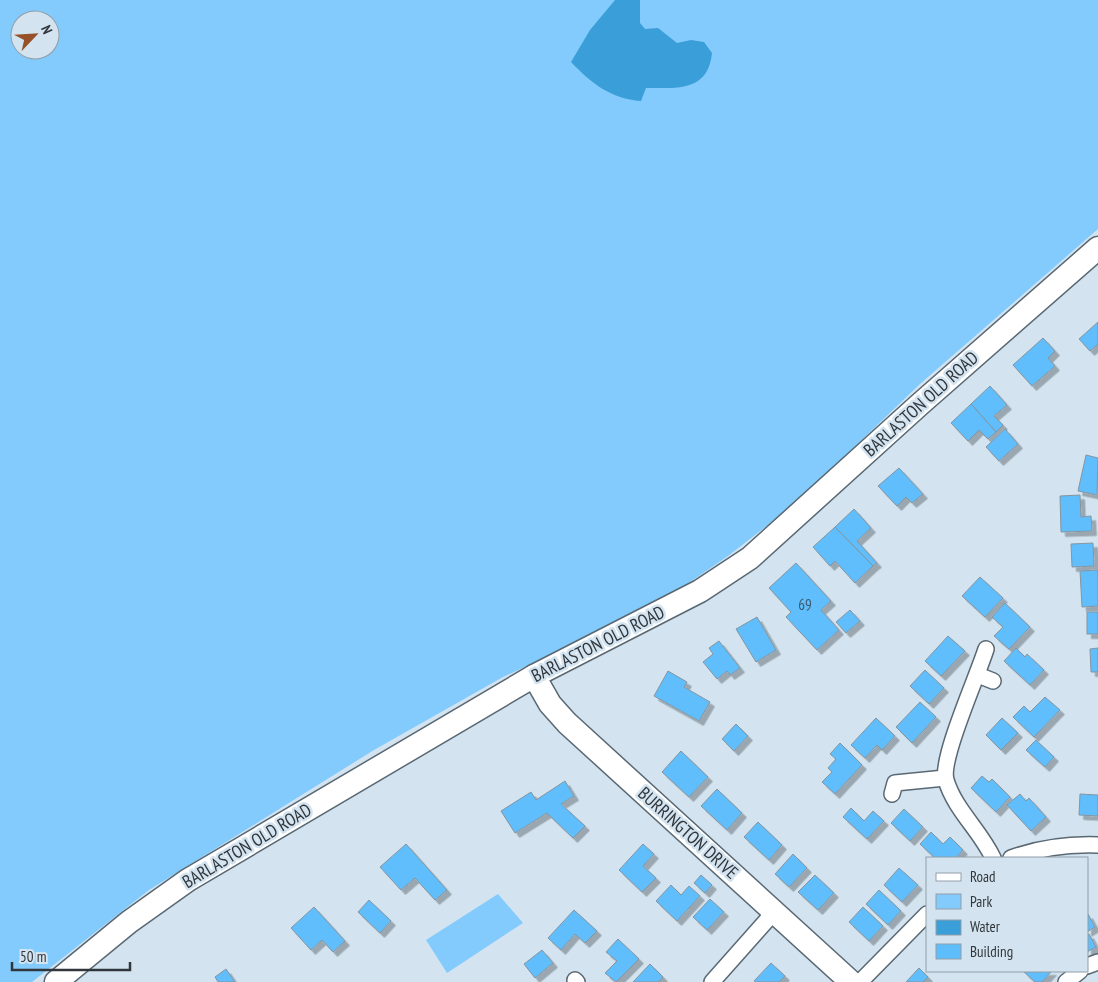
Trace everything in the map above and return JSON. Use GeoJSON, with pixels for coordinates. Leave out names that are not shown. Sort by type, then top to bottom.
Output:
{"type":"FeatureCollection","features":[{"type":"Feature","properties":{"kind":"street","name":"BARLASTON OLD ROAD"},"geometry":{"type":"LineString","coordinates":[[56,982],[129,922],[188,880],[534,676],[700,591],[750,558],[919,405],[1095,258]]}},
{"type":"Feature","properties":{"kind":"street"},"geometry":{"type":"LineString","coordinates":[[986,649],[949,752],[946,778],[960,810],[985,841],[993,857]]}},
{"type":"Feature","properties":{"kind":"street"},"geometry":{"type":"LineString","coordinates":[[978,675],[993,681]]}},
{"type":"Feature","properties":{"kind":"street","name":"BURRINGTON DRIVE"},"geometry":{"type":"LineString","coordinates":[[534,676],[550,704],[567,723],[852,982]]}},
{"type":"Feature","properties":{"kind":"street"},"geometry":{"type":"LineString","coordinates":[[890,784],[946,778]]}},
{"type":"Feature","properties":{"kind":"street"},"geometry":{"type":"LineString","coordinates":[[1016,857],[1047,849],[1098,845]]}},
{"type":"Feature","properties":{"kind":"street"},"geometry":{"type":"LineString","coordinates":[[712,982],[775,911]]}},
{"type":"Feature","properties":{"kind":"street"},"geometry":{"type":"LineString","coordinates":[[860,982],[926,915]]}},
{"type":"Feature","properties":{"kind":"street"},"geometry":{"type":"LineString","coordinates":[[1066,982],[1079,972]]}},
{"type":"Feature","properties":{"kind":"green space"},"geometry":{"type":"Polygon","coordinates":[[[0,0],[1098,0],[1098,229],[920,384],[795,504],[728,556],[683,587],[578,642],[503,677],[374,750],[149,890],[32,982],[0,982],[0,0]]]}},
{"type":"Feature","properties":{"kind":"green space"},"geometry":{"type":"Polygon","coordinates":[[[498,894],[523,923],[447,973],[426,940],[498,894]]]}},
{"type":"Feature","properties":{"kind":"water"},"geometry":{"type":"Polygon","coordinates":[[[615,0],[640,0],[640,23],[645,29],[658,28],[677,43],[691,40],[704,42],[712,53],[709,66],[704,75],[698,81],[689,85],[669,88],[646,88],[641,101],[620,97],[602,89],[586,77],[571,62],[590,30],[615,0]]]}},
{"type":"Feature","properties":{"kind":"building"},"geometry":{"type":"Polygon","coordinates":[[[1098,322],[1098,344],[1090,351],[1079,339],[1098,322]]]}},
{"type":"Feature","properties":{"kind":"building"},"geometry":{"type":"Polygon","coordinates":[[[1043,338],[1055,351],[1048,358],[1055,366],[1032,386],[1013,365],[1043,338]]]}},
{"type":"Feature","properties":{"kind":"building"},"geometry":{"type":"Polygon","coordinates":[[[990,386],[1007,405],[994,416],[1003,425],[996,432],[971,404],[990,386]]]}},
{"type":"Feature","properties":{"kind":"building"},"geometry":{"type":"Polygon","coordinates":[[[971,404],[996,432],[988,439],[979,430],[968,441],[951,423],[971,404]]]}},
{"type":"Feature","properties":{"kind":"building"},"geometry":{"type":"Polygon","coordinates":[[[1005,429],[1018,444],[999,461],[986,447],[1005,429]]]}},
{"type":"Feature","properties":{"kind":"building"},"geometry":{"type":"Polygon","coordinates":[[[1086,455],[1098,458],[1097,495],[1078,491],[1086,455]]]}},
{"type":"Feature","properties":{"kind":"building"},"geometry":{"type":"Polygon","coordinates":[[[899,468],[923,494],[912,503],[906,497],[897,506],[878,486],[899,468]]]}},
{"type":"Feature","properties":{"kind":"building"},"geometry":{"type":"Polygon","coordinates":[[[1080,495],[1081,517],[1091,516],[1092,531],[1061,532],[1060,496],[1080,495]]]}},
{"type":"Feature","properties":{"kind":"building"},"geometry":{"type":"Polygon","coordinates":[[[854,509],[871,528],[857,541],[877,563],[873,566],[835,527],[854,509]]]}},
{"type":"Feature","properties":{"kind":"building"},"geometry":{"type":"Polygon","coordinates":[[[835,527],[873,566],[855,583],[835,561],[830,566],[813,547],[835,527]]]}},
{"type":"Feature","properties":{"kind":"building"},"geometry":{"type":"Polygon","coordinates":[[[1093,543],[1094,566],[1072,567],[1071,544],[1093,543]]]}},
{"type":"Feature","properties":{"kind":"building"},"geometry":{"type":"Polygon","coordinates":[[[796,563],[831,601],[821,610],[839,630],[817,650],[786,617],[791,612],[769,588],[796,563]]]}},
{"type":"Feature","properties":{"kind":"building"},"geometry":{"type":"Polygon","coordinates":[[[1098,570],[1098,606],[1082,607],[1080,571],[1098,570]]]}},
{"type":"Feature","properties":{"kind":"building"},"geometry":{"type":"Polygon","coordinates":[[[980,577],[1003,598],[985,617],[962,596],[980,577]]]}},
{"type":"Feature","properties":{"kind":"building"},"geometry":{"type":"Polygon","coordinates":[[[1005,603],[1030,627],[1009,649],[994,636],[1003,627],[992,617],[1005,603]]]}},
{"type":"Feature","properties":{"kind":"building"},"geometry":{"type":"Polygon","coordinates":[[[850,610],[860,621],[846,633],[836,622],[850,610]]]}},
{"type":"Feature","properties":{"kind":"building"},"geometry":{"type":"Polygon","coordinates":[[[1087,612],[1098,612],[1098,634],[1087,634],[1087,612]]]}},
{"type":"Feature","properties":{"kind":"building"},"geometry":{"type":"Polygon","coordinates":[[[757,617],[776,650],[756,662],[736,629],[757,617]]]}},
{"type":"Feature","properties":{"kind":"building"},"geometry":{"type":"Polygon","coordinates":[[[948,636],[965,651],[941,676],[925,661],[948,636]]]}},
{"type":"Feature","properties":{"kind":"building"},"geometry":{"type":"Polygon","coordinates":[[[719,641],[740,668],[730,675],[727,671],[717,679],[703,662],[713,654],[709,648],[719,641]]]}},
{"type":"Feature","properties":{"kind":"building"},"geometry":{"type":"Polygon","coordinates":[[[1016,648],[1025,657],[1027,654],[1044,670],[1030,685],[1004,661],[1016,648]]]}},
{"type":"Feature","properties":{"kind":"building"},"geometry":{"type":"Polygon","coordinates":[[[1098,648],[1098,672],[1091,672],[1090,649],[1098,648]]]}},
{"type":"Feature","properties":{"kind":"building"},"geometry":{"type":"Polygon","coordinates":[[[925,670],[944,688],[929,704],[910,686],[925,670]]]}},
{"type":"Feature","properties":{"kind":"building"},"geometry":{"type":"Polygon","coordinates":[[[668,671],[687,682],[684,687],[710,702],[699,721],[654,696],[668,671]]]}},
{"type":"Feature","properties":{"kind":"building"},"geometry":{"type":"Polygon","coordinates":[[[1045,697],[1060,710],[1034,737],[1013,717],[1024,706],[1030,712],[1045,697]]]}},
{"type":"Feature","properties":{"kind":"building"},"geometry":{"type":"Polygon","coordinates":[[[920,702],[936,717],[912,743],[896,727],[920,702]]]}},
{"type":"Feature","properties":{"kind":"building"},"geometry":{"type":"Polygon","coordinates":[[[876,718],[895,736],[882,750],[877,745],[865,758],[851,745],[876,718]]]}},
{"type":"Feature","properties":{"kind":"building"},"geometry":{"type":"Polygon","coordinates":[[[1002,718],[1018,733],[1001,750],[986,735],[1002,718]]]}},
{"type":"Feature","properties":{"kind":"building"},"geometry":{"type":"Polygon","coordinates":[[[736,724],[748,736],[734,751],[722,739],[736,724]]]}},
{"type":"Feature","properties":{"kind":"building"},"geometry":{"type":"Polygon","coordinates":[[[1036,740],[1054,757],[1045,767],[1026,750],[1036,740]]]}},
{"type":"Feature","properties":{"kind":"building"},"geometry":{"type":"Polygon","coordinates":[[[840,743],[862,765],[835,794],[822,782],[832,772],[828,768],[836,759],[830,754],[840,743]]]}},
{"type":"Feature","properties":{"kind":"building"},"geometry":{"type":"Polygon","coordinates":[[[681,751],[708,777],[689,797],[662,772],[681,751]]]}},
{"type":"Feature","properties":{"kind":"building"},"geometry":{"type":"Polygon","coordinates":[[[982,776],[989,782],[992,779],[1010,797],[996,812],[971,788],[982,776]]]}},
{"type":"Feature","properties":{"kind":"building"},"geometry":{"type":"Polygon","coordinates":[[[565,781],[574,796],[561,804],[585,826],[573,838],[547,813],[515,833],[501,811],[531,792],[536,800],[565,781]]]}},
{"type":"Feature","properties":{"kind":"building"},"geometry":{"type":"Polygon","coordinates":[[[717,789],[742,813],[727,830],[701,806],[717,789]]]}},
{"type":"Feature","properties":{"kind":"building"},"geometry":{"type":"Polygon","coordinates":[[[1020,794],[1026,801],[1029,798],[1046,817],[1031,831],[1007,805],[1020,794]]]}},
{"type":"Feature","properties":{"kind":"building"},"geometry":{"type":"Polygon","coordinates":[[[1080,794],[1098,795],[1098,816],[1079,815],[1080,794]]]}},
{"type":"Feature","properties":{"kind":"building"},"geometry":{"type":"Polygon","coordinates":[[[851,808],[864,821],[873,811],[884,821],[867,839],[843,817],[851,808]]]}},
{"type":"Feature","properties":{"kind":"building"},"geometry":{"type":"Polygon","coordinates":[[[904,809],[923,827],[910,841],[891,823],[904,809]]]}},
{"type":"Feature","properties":{"kind":"building"},"geometry":{"type":"Polygon","coordinates":[[[758,822],[782,845],[769,860],[744,837],[758,822]]]}},
{"type":"Feature","properties":{"kind":"building"},"geometry":{"type":"Polygon","coordinates":[[[931,832],[943,844],[950,837],[963,850],[957,857],[934,857],[920,844],[931,832]]]}},
{"type":"Feature","properties":{"kind":"building"},"geometry":{"type":"Polygon","coordinates":[[[406,844],[447,890],[435,900],[415,878],[401,890],[380,867],[406,844]]]}},
{"type":"Feature","properties":{"kind":"building"},"geometry":{"type":"Polygon","coordinates":[[[643,844],[654,854],[643,866],[656,878],[642,892],[619,870],[643,844]]]}},
{"type":"Feature","properties":{"kind":"building"},"geometry":{"type":"Polygon","coordinates":[[[793,854],[807,868],[789,887],[775,874],[793,854]]]}},
{"type":"Feature","properties":{"kind":"building"},"geometry":{"type":"Polygon","coordinates":[[[899,868],[918,885],[902,902],[884,885],[899,868]]]}},
{"type":"Feature","properties":{"kind":"building"},"geometry":{"type":"Polygon","coordinates":[[[701,875],[712,885],[705,893],[694,883],[701,875]]]}},
{"type":"Feature","properties":{"kind":"building"},"geometry":{"type":"Polygon","coordinates":[[[815,875],[834,893],[818,910],[798,892],[815,875]]]}},
{"type":"Feature","properties":{"kind":"building"},"geometry":{"type":"Polygon","coordinates":[[[671,885],[681,895],[689,886],[700,896],[677,921],[656,901],[671,885]]]}},
{"type":"Feature","properties":{"kind":"building"},"geometry":{"type":"Polygon","coordinates":[[[879,890],[901,911],[888,925],[866,904],[879,890]]]}},
{"type":"Feature","properties":{"kind":"building"},"geometry":{"type":"Polygon","coordinates":[[[710,899],[724,912],[707,930],[693,917],[710,899]]]}},
{"type":"Feature","properties":{"kind":"building"},"geometry":{"type":"Polygon","coordinates":[[[369,900],[391,921],[380,933],[358,912],[369,900]]]}},
{"type":"Feature","properties":{"kind":"building"},"geometry":{"type":"Polygon","coordinates":[[[314,907],[345,941],[333,952],[322,940],[311,950],[291,928],[314,907]]]}},
{"type":"Feature","properties":{"kind":"building"},"geometry":{"type":"Polygon","coordinates":[[[863,907],[883,926],[869,941],[849,922],[863,907]]]}},
{"type":"Feature","properties":{"kind":"building"},"geometry":{"type":"Polygon","coordinates":[[[574,910],[597,931],[585,943],[575,934],[561,950],[548,938],[574,910]]]}},
{"type":"Feature","properties":{"kind":"building"},"geometry":{"type":"Polygon","coordinates":[[[1088,914],[1095,927],[1088,931],[1088,914]]]}},
{"type":"Feature","properties":{"kind":"building"},"geometry":{"type":"Polygon","coordinates":[[[1088,934],[1096,947],[1088,951],[1088,934]]]}},
{"type":"Feature","properties":{"kind":"building"},"geometry":{"type":"Polygon","coordinates":[[[618,939],[639,959],[616,982],[605,973],[617,961],[606,952],[618,939]]]}},
{"type":"Feature","properties":{"kind":"building"},"geometry":{"type":"Polygon","coordinates":[[[542,950],[553,963],[535,978],[524,964],[542,950]]]}},
{"type":"Feature","properties":{"kind":"building"},"geometry":{"type":"Polygon","coordinates":[[[771,963],[785,976],[779,982],[754,981],[771,963]]]}},
{"type":"Feature","properties":{"kind":"building"},"geometry":{"type":"Polygon","coordinates":[[[650,964],[663,977],[658,982],[633,982],[650,964]]]}},
{"type":"Feature","properties":{"kind":"building"},"geometry":{"type":"Polygon","coordinates":[[[919,968],[928,977],[923,982],[906,982],[919,968]]]}},
{"type":"Feature","properties":{"kind":"building"},"geometry":{"type":"Polygon","coordinates":[[[226,969],[235,982],[218,982],[215,977],[226,969]]]}},
{"type":"Feature","properties":{"kind":"building"},"geometry":{"type":"Polygon","coordinates":[[[1024,972],[1051,972],[1042,982],[1035,982],[1024,972]]]}}]}
